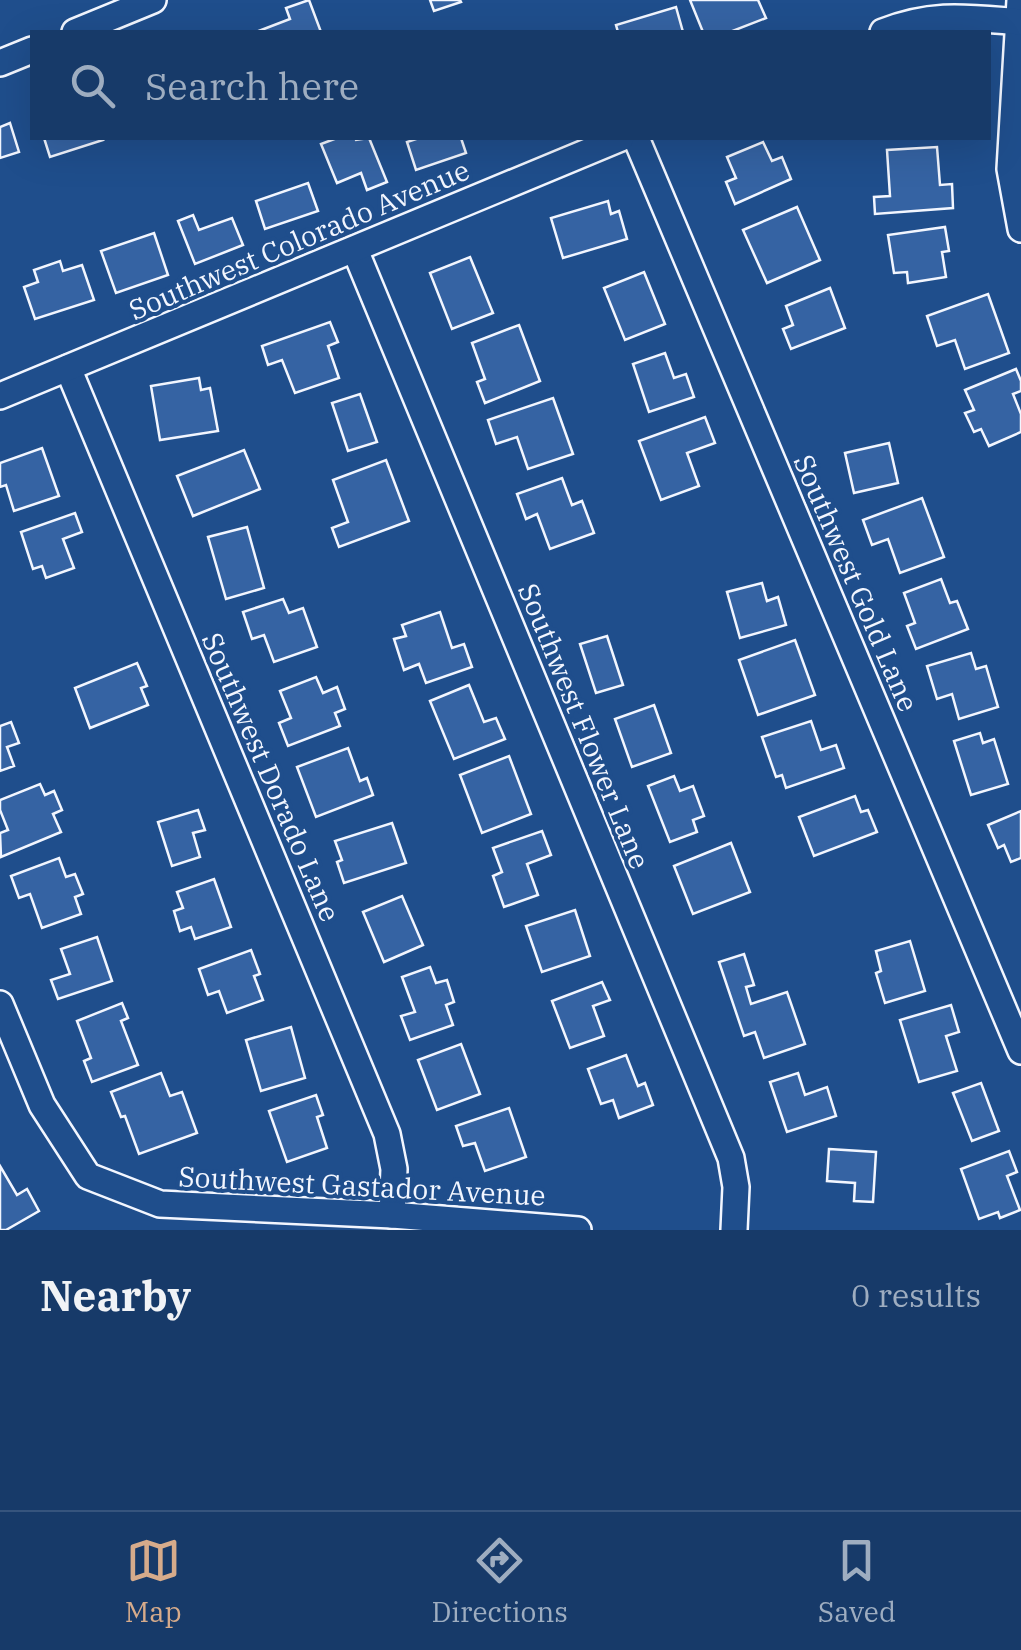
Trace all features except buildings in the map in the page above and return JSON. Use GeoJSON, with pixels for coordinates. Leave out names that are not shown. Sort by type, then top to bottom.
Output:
{"type":"FeatureCollection","features":[{"type":"Feature","properties":{"kind":"street"},"geometry":{"type":"LineString","coordinates":[[80,30],[154,0]]}},
{"type":"Feature","properties":{"kind":"street"},"geometry":{"type":"LineString","coordinates":[[888,30],[921,19],[1020,14],[1010,169],[1021,228]]}},
{"type":"Feature","properties":{"kind":"street"},"geometry":{"type":"LineString","coordinates":[[0,64],[30,51]]}},
{"type":"Feature","properties":{"kind":"street","name":"Southwest Colorado Avenue"},"geometry":{"type":"LineString","coordinates":[[0,396],[616,140]]}},
{"type":"Feature","properties":{"kind":"street","name":"Southwest Gold Lane"},"geometry":{"type":"LineString","coordinates":[[637,140],[1021,1051]]}},
{"type":"Feature","properties":{"kind":"street","name":"Southwest Flower Lane"},"geometry":{"type":"LineString","coordinates":[[355,250],[731,1158],[736,1187],[734,1230]]}},
{"type":"Feature","properties":{"kind":"street","name":"Southwest Dorado Lane"},"geometry":{"type":"LineString","coordinates":[[68,368],[387,1134],[394,1169],[392,1216]]}},
{"type":"Feature","properties":{"kind":"street","name":"Southwest Gastador Avenue"},"geometry":{"type":"LineString","coordinates":[[0,1004],[42,1105],[88,1176],[160,1204],[578,1230]]}}]}
